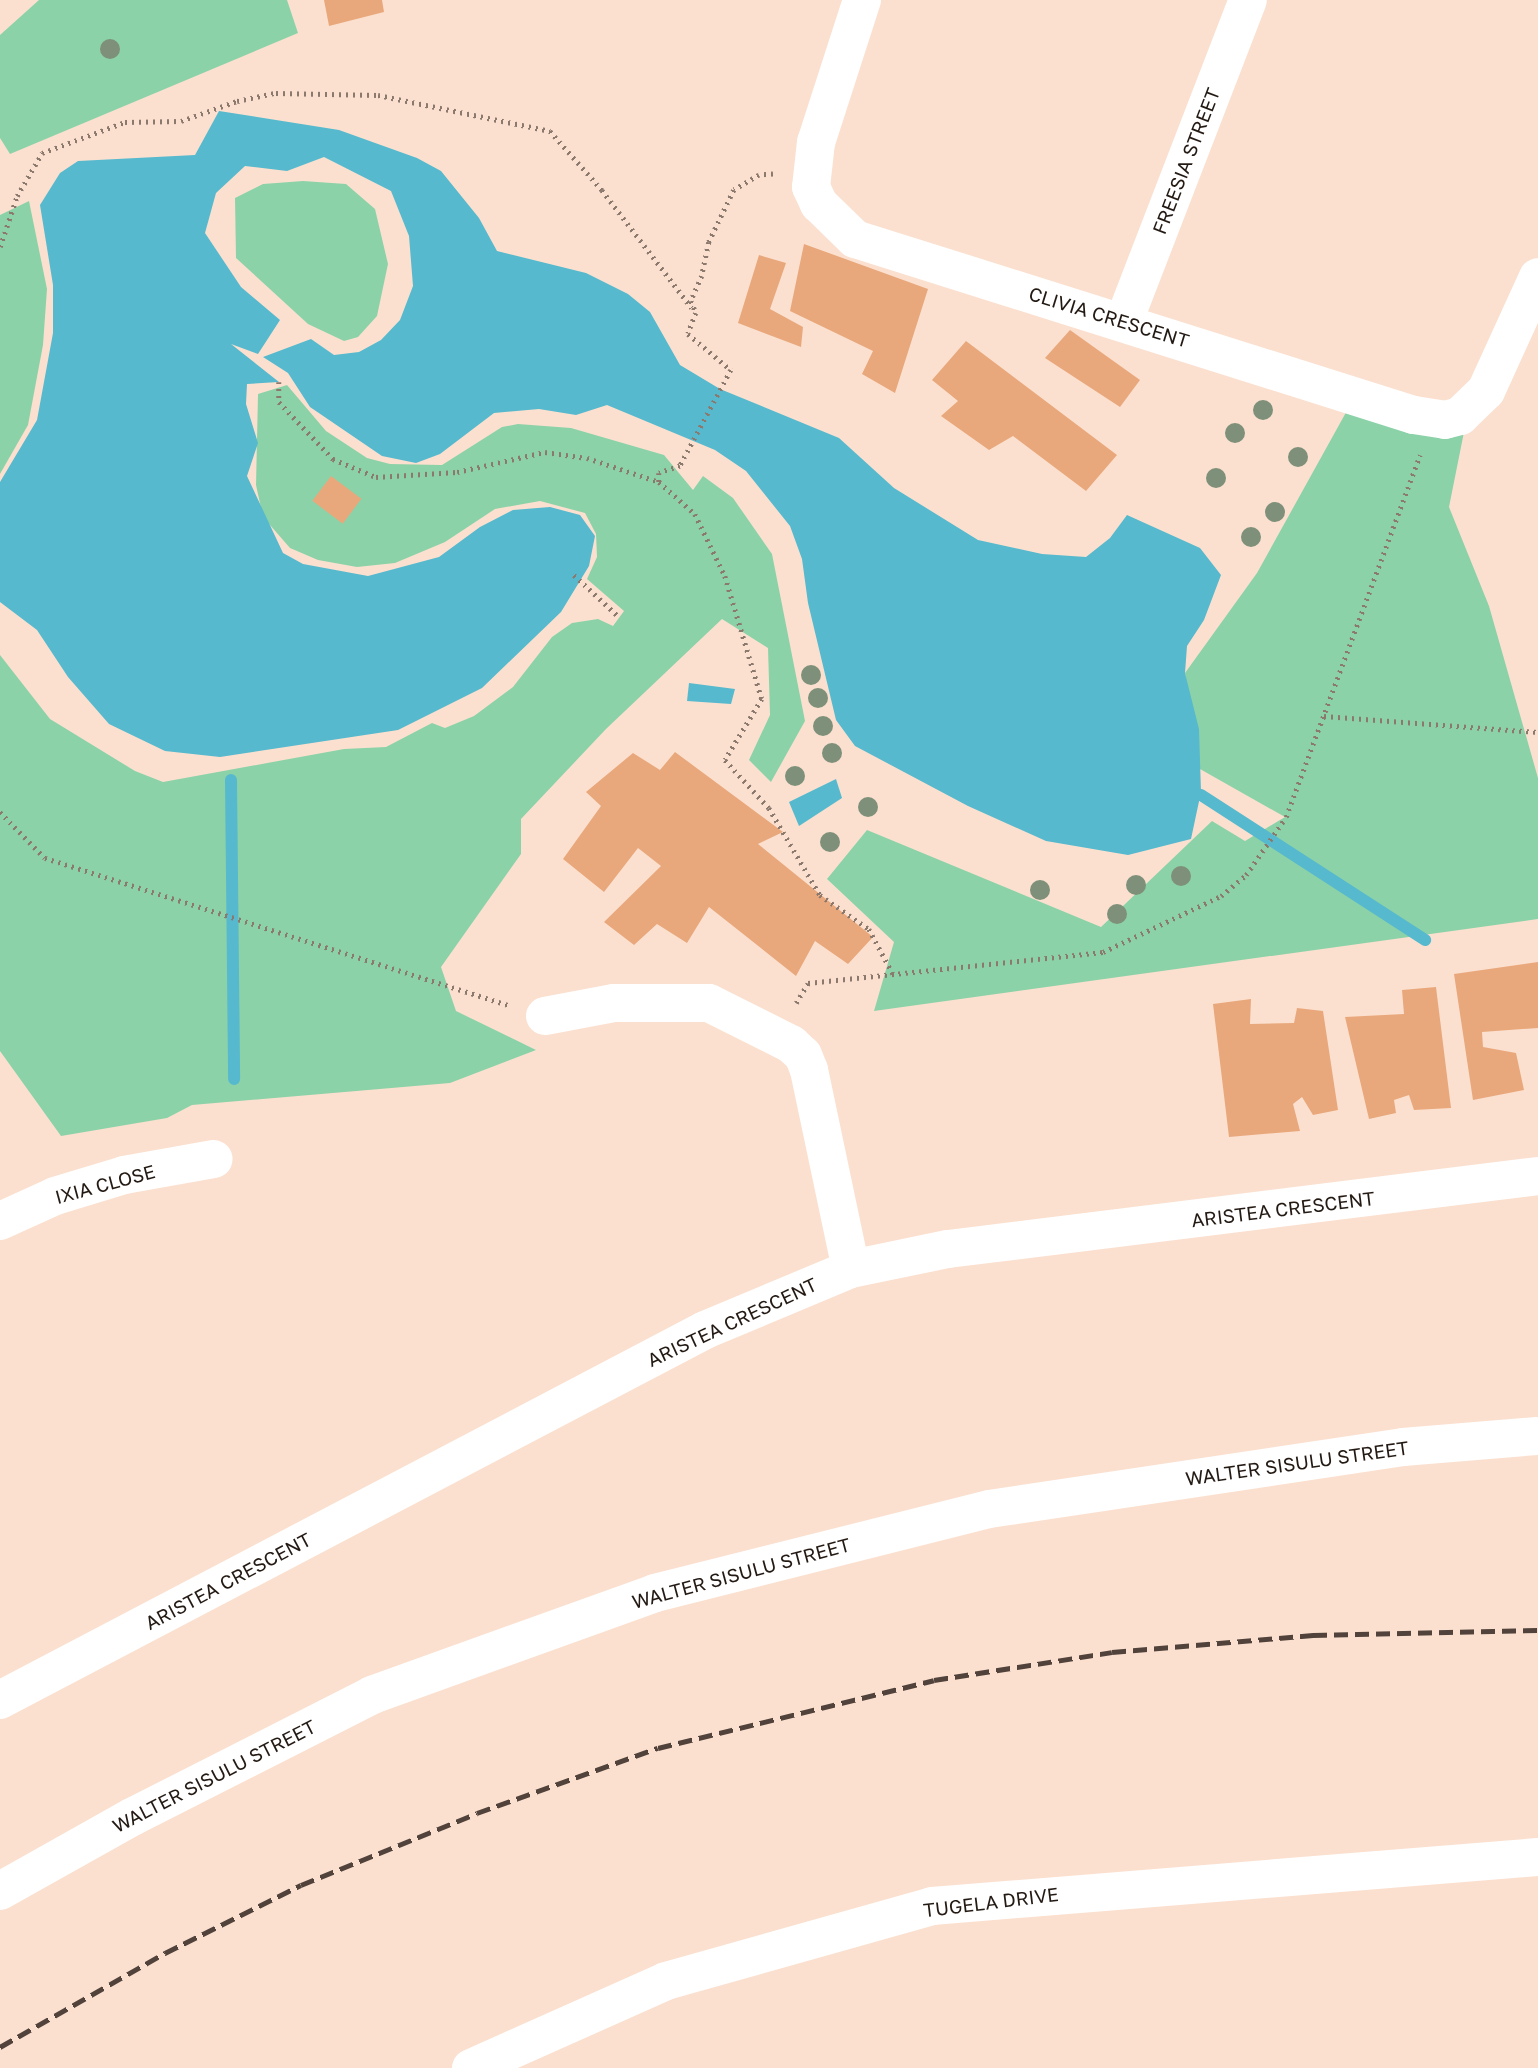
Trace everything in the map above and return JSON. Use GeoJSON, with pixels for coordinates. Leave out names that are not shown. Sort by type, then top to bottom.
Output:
{"type":"FeatureCollection","features":[{"type":"Feature","properties":{"kind":"street","name":"CLIVIA CRESCENT"},"geometry":{"type":"LineString","coordinates":[[862,0],[816,142],[811,187],[820,204],[855,239],[1434,418]]}},
{"type":"Feature","properties":{"kind":"street","name":"FREESIA STREET"},"geometry":{"type":"LineString","coordinates":[[1124,321],[1248,0]]}},
{"type":"Feature","properties":{"kind":"street"},"geometry":{"type":"LineString","coordinates":[[1434,418],[1460,416],[1486,391],[1538,277]]}},
{"type":"Feature","properties":{"kind":"street"},"geometry":{"type":"LineString","coordinates":[[545,1016],[614,1003],[709,1003],[791,1044],[803,1055],[809,1070],[851,1269]]}},
{"type":"Feature","properties":{"kind":"street","name":"IXIA CLOSE"},"geometry":{"type":"LineString","coordinates":[[0,1221],[55,1196],[124,1175],[214,1159]]}},
{"type":"Feature","properties":{"kind":"street","name":"ARISTEA CRESCENT"},"geometry":{"type":"LineString","coordinates":[[0,1700],[705,1330],[851,1269],[948,1249],[1538,1176]]}},
{"type":"Feature","properties":{"kind":"street","name":"WALTER SISULU STREET"},"geometry":{"type":"LineString","coordinates":[[0,1891],[132,1817],[372,1695],[654,1593],[989,1509],[1403,1447],[1538,1436]]}},
{"type":"Feature","properties":{"kind":"street","name":"TUGELA DRIVE"},"geometry":{"type":"LineString","coordinates":[[471,2068],[666,1981],[932,1906],[1538,1857]]}},
{"type":"Feature","properties":{"kind":"path"},"geometry":{"type":"LineString","coordinates":[[0,247],[17,196],[42,153],[125,122],[181,121],[237,101],[276,93],[378,95],[550,131],[602,190],[695,313]]}},
{"type":"Feature","properties":{"kind":"path"},"geometry":{"type":"LineString","coordinates":[[659,482],[659,472],[680,466],[731,370],[688,334],[695,313],[691,300],[702,276],[709,242],[734,190],[759,175],[813,170]]}},
{"type":"Feature","properties":{"kind":"path"},"geometry":{"type":"LineString","coordinates":[[279,382],[279,402],[333,459],[376,477],[457,472],[545,452],[587,458],[659,482],[695,514],[724,576],[762,699],[725,760],[769,808],[820,895],[869,929],[893,974]]}},
{"type":"Feature","properties":{"kind":"path"},"geometry":{"type":"LineString","coordinates":[[808,983],[1103,952],[1221,895],[1246,875],[1284,823],[1434,418]]}},
{"type":"Feature","properties":{"kind":"path"},"geometry":{"type":"LineString","coordinates":[[574,575],[617,615]]}},
{"type":"Feature","properties":{"kind":"path"},"geometry":{"type":"LineString","coordinates":[[1324,716],[1538,733]]}},
{"type":"Feature","properties":{"kind":"path"},"geometry":{"type":"LineString","coordinates":[[0,812],[45,858],[406,976],[545,1016]]}},
{"type":"Feature","properties":{"kind":"green space"},"geometry":{"type":"Polygon","coordinates":[[[39,0],[287,0],[298,33],[10,154],[0,138],[0,35],[39,0]]]}},
{"type":"Feature","properties":{"kind":"green space"},"geometry":{"type":"Polygon","coordinates":[[[303,181],[346,184],[375,209],[388,264],[377,316],[358,337],[344,341],[308,324],[236,258],[235,198],[263,184],[303,181]]]}},
{"type":"Feature","properties":{"kind":"green space"},"geometry":{"type":"Polygon","coordinates":[[[29,201],[47,289],[43,345],[28,425],[0,474],[0,215],[29,201]]]}},
{"type":"Feature","properties":{"kind":"green space"},"geometry":{"type":"Polygon","coordinates":[[[287,385],[326,431],[367,458],[390,464],[442,465],[502,427],[518,424],[571,428],[664,455],[693,490],[703,476],[733,498],[772,554],[805,721],[771,782],[749,760],[770,715],[768,648],[722,619],[606,729],[521,819],[521,854],[441,967],[456,1011],[536,1050],[450,1083],[192,1105],[167,1118],[61,1136],[0,1051],[0,655],[50,719],[135,771],[163,782],[344,749],[386,747],[432,723],[445,728],[474,716],[513,687],[552,637],[572,623],[598,619],[613,626],[624,611],[587,579],[597,557],[596,534],[585,513],[540,501],[495,509],[445,542],[395,563],[357,567],[318,560],[290,548],[263,517],[256,485],[258,394],[287,385]]]}},
{"type":"Feature","properties":{"kind":"green space"},"geometry":{"type":"Polygon","coordinates":[[[1349,407],[1466,422],[1449,507],[1489,606],[1538,778],[1538,919],[874,1011],[894,942],[827,879],[867,830],[1101,927],[1212,821],[1245,841],[1285,817],[1200,769],[1185,673],[1257,573],[1349,407]]]}},
{"type":"Feature","properties":{"kind":"water"},"geometry":{"type":"Polygon","coordinates":[[[219,111],[339,130],[417,158],[441,171],[479,218],[497,251],[586,273],[628,294],[650,312],[680,365],[720,389],[839,438],[894,488],[978,540],[1042,554],[1086,557],[1110,538],[1127,515],[1200,548],[1221,575],[1204,620],[1187,646],[1185,673],[1199,729],[1201,792],[1191,839],[1128,855],[1046,841],[968,806],[855,746],[836,720],[808,603],[802,559],[790,526],[746,471],[715,450],[607,405],[576,415],[539,409],[494,413],[440,454],[416,463],[382,456],[310,407],[288,373],[263,357],[311,339],[334,355],[359,352],[381,340],[400,320],[413,286],[409,236],[391,191],[324,157],[287,171],[245,166],[216,193],[205,233],[241,287],[280,320],[258,354],[231,344],[279,382],[247,384],[246,404],[258,443],[247,476],[283,553],[303,564],[368,576],[439,557],[480,527],[513,510],[550,507],[580,515],[595,536],[589,566],[561,612],[482,688],[398,730],[220,757],[165,751],[109,724],[68,677],[37,630],[0,602],[0,482],[37,420],[53,333],[53,285],[40,205],[60,173],[78,161],[195,155],[219,111]]]}},
{"type":"Feature","properties":{"kind":"water"},"geometry":{"type":"Polygon","coordinates":[[[689,683],[735,689],[731,704],[687,701],[689,683]]]}},
{"type":"Feature","properties":{"kind":"water"},"geometry":{"type":"Polygon","coordinates":[[[836,779],[842,798],[799,826],[789,802],[836,779]]]}},
{"type":"Feature","properties":{"kind":"building"},"geometry":{"type":"Polygon","coordinates":[[[324,0],[382,0],[384,12],[329,26],[324,0]]]}},
{"type":"Feature","properties":{"kind":"building"},"geometry":{"type":"Polygon","coordinates":[[[804,244],[928,289],[895,393],[862,374],[873,351],[790,311],[804,244]]]}},
{"type":"Feature","properties":{"kind":"building"},"geometry":{"type":"Polygon","coordinates":[[[759,255],[786,263],[770,309],[803,327],[801,347],[738,323],[759,255]]]}},
{"type":"Feature","properties":{"kind":"building"},"geometry":{"type":"Polygon","coordinates":[[[1070,330],[1140,380],[1120,407],[1045,358],[1070,330]]]}},
{"type":"Feature","properties":{"kind":"building"},"geometry":{"type":"Polygon","coordinates":[[[966,341],[1117,455],[1086,491],[1013,436],[989,450],[941,416],[958,401],[932,380],[966,341]]]}},
{"type":"Feature","properties":{"kind":"building"},"geometry":{"type":"Polygon","coordinates":[[[331,476],[361,499],[343,524],[312,501],[331,476]]]}},
{"type":"Feature","properties":{"kind":"building"},"geometry":{"type":"Polygon","coordinates":[[[675,752],[783,832],[758,844],[873,937],[848,964],[815,941],[796,976],[709,907],[687,943],[657,924],[634,945],[604,922],[661,866],[638,848],[604,892],[563,859],[601,806],[586,792],[633,753],[660,770],[675,752]]]}},
{"type":"Feature","properties":{"kind":"building"},"geometry":{"type":"Polygon","coordinates":[[[1538,962],[1538,1028],[1482,1032],[1483,1047],[1516,1053],[1524,1090],[1473,1100],[1454,974],[1538,962]]]}},
{"type":"Feature","properties":{"kind":"building"},"geometry":{"type":"Polygon","coordinates":[[[1436,987],[1451,1108],[1414,1110],[1409,1095],[1394,1100],[1396,1113],[1369,1119],[1345,1017],[1404,1014],[1402,990],[1436,987]]]}},
{"type":"Feature","properties":{"kind":"building"},"geometry":{"type":"Polygon","coordinates":[[[1251,999],[1250,1024],[1294,1023],[1297,1008],[1323,1011],[1338,1110],[1313,1115],[1302,1097],[1293,1104],[1300,1131],[1229,1137],[1213,1004],[1251,999]]]}},
{"type":"Feature","properties":{"kind":"waterway"},"geometry":{"type":"LineString","coordinates":[[231,780],[234,1079]]}},
{"type":"Feature","properties":{"kind":"waterway"},"geometry":{"type":"LineString","coordinates":[[1201,795],[1425,940]]}},
{"type":"Feature","properties":{"kind":"railway"},"geometry":{"type":"LineString","coordinates":[[0,2047],[165,1953],[301,1885],[477,1813],[658,1748],[934,1680],[1112,1652],[1313,1635],[1538,1630]]}}]}
